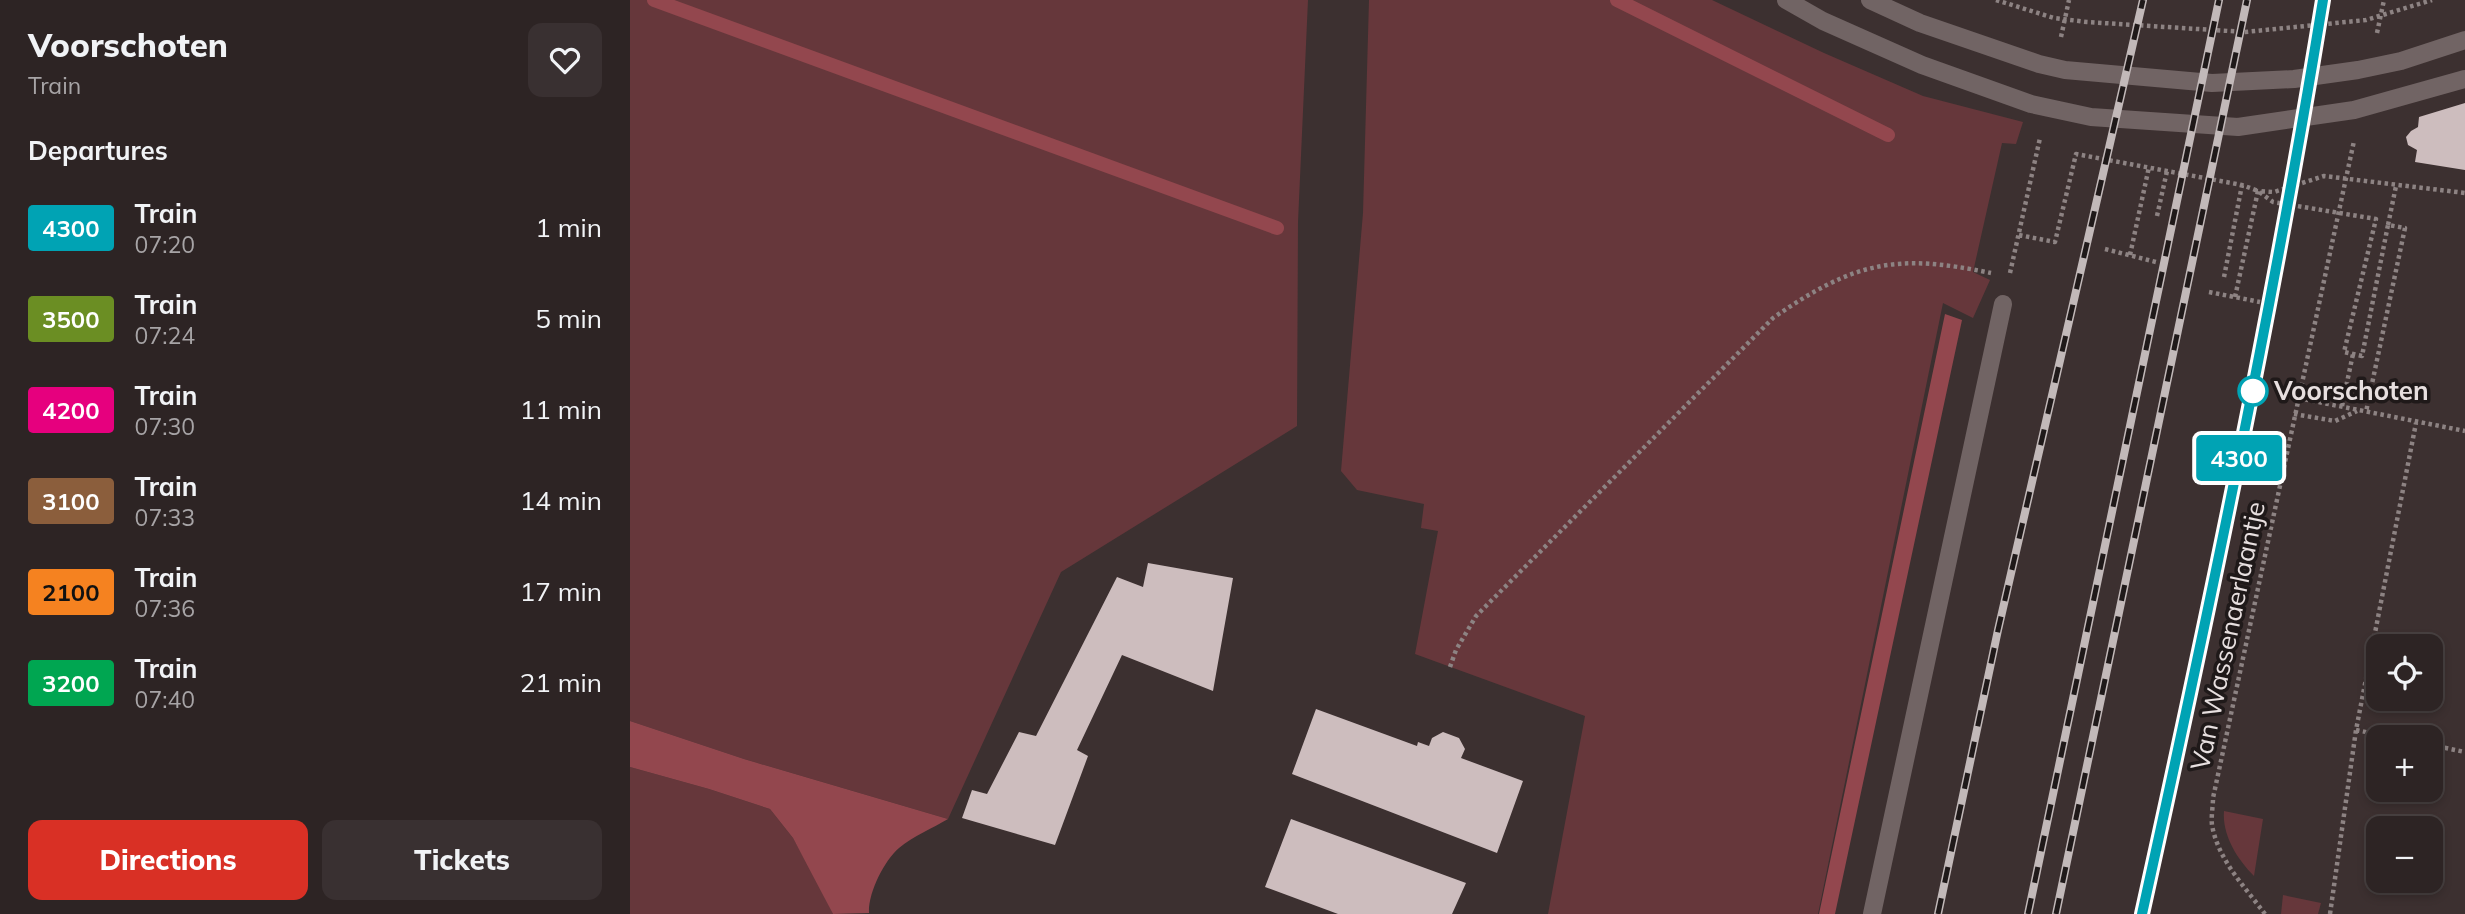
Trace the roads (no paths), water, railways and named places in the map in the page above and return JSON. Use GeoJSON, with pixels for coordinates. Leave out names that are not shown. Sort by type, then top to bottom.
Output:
{"type":"FeatureCollection","features":[{"type":"Feature","properties":{"kind":"main road"},"geometry":{"type":"LineString","coordinates":[[1786,0],[1823,21],[1922,65],[2031,104],[2091,117],[2238,127],[2354,110],[2465,79]]}},
{"type":"Feature","properties":{"kind":"main road"},"geometry":{"type":"LineString","coordinates":[[1870,0],[1920,23],[2039,64],[2065,70],[2212,83],[2294,79],[2358,70],[2401,61],[2465,40]]}},
{"type":"Feature","properties":{"kind":"main road"},"geometry":{"type":"LineString","coordinates":[[1872,914],[2003,304]]}},
{"type":"Feature","properties":{"kind":"waterway"},"geometry":{"type":"LineString","coordinates":[[654,0],[1277,228]]}},
{"type":"Feature","properties":{"kind":"waterway"},"geometry":{"type":"LineString","coordinates":[[1617,0],[1888,135]]}},
{"type":"Feature","properties":{"kind":"railway"},"geometry":{"type":"LineString","coordinates":[[1938,914],[1998,630],[2143,0]]}},
{"type":"Feature","properties":{"kind":"railway"},"geometry":{"type":"LineString","coordinates":[[2028,914],[2219,0]]}},
{"type":"Feature","properties":{"kind":"railway"},"geometry":{"type":"LineString","coordinates":[[2056,914],[2247,0]]}},
{"type":"Feature","properties":{"kind":"railway"},"geometry":{"type":"LineString","coordinates":[[2142,914],[2239,458],[2283,230],[2323,0]]}},
{"type":"Feature","properties":{"kind":"train","name":"4300"},"geometry":{"type":"LineString","coordinates":[[2142,914],[2247,421],[2323,0]]}},
{"type":"Feature","properties":{"kind":"place","name":"Voorschoten"},"geometry":{"type":"Point","coordinates":[2253,391]}}]}
